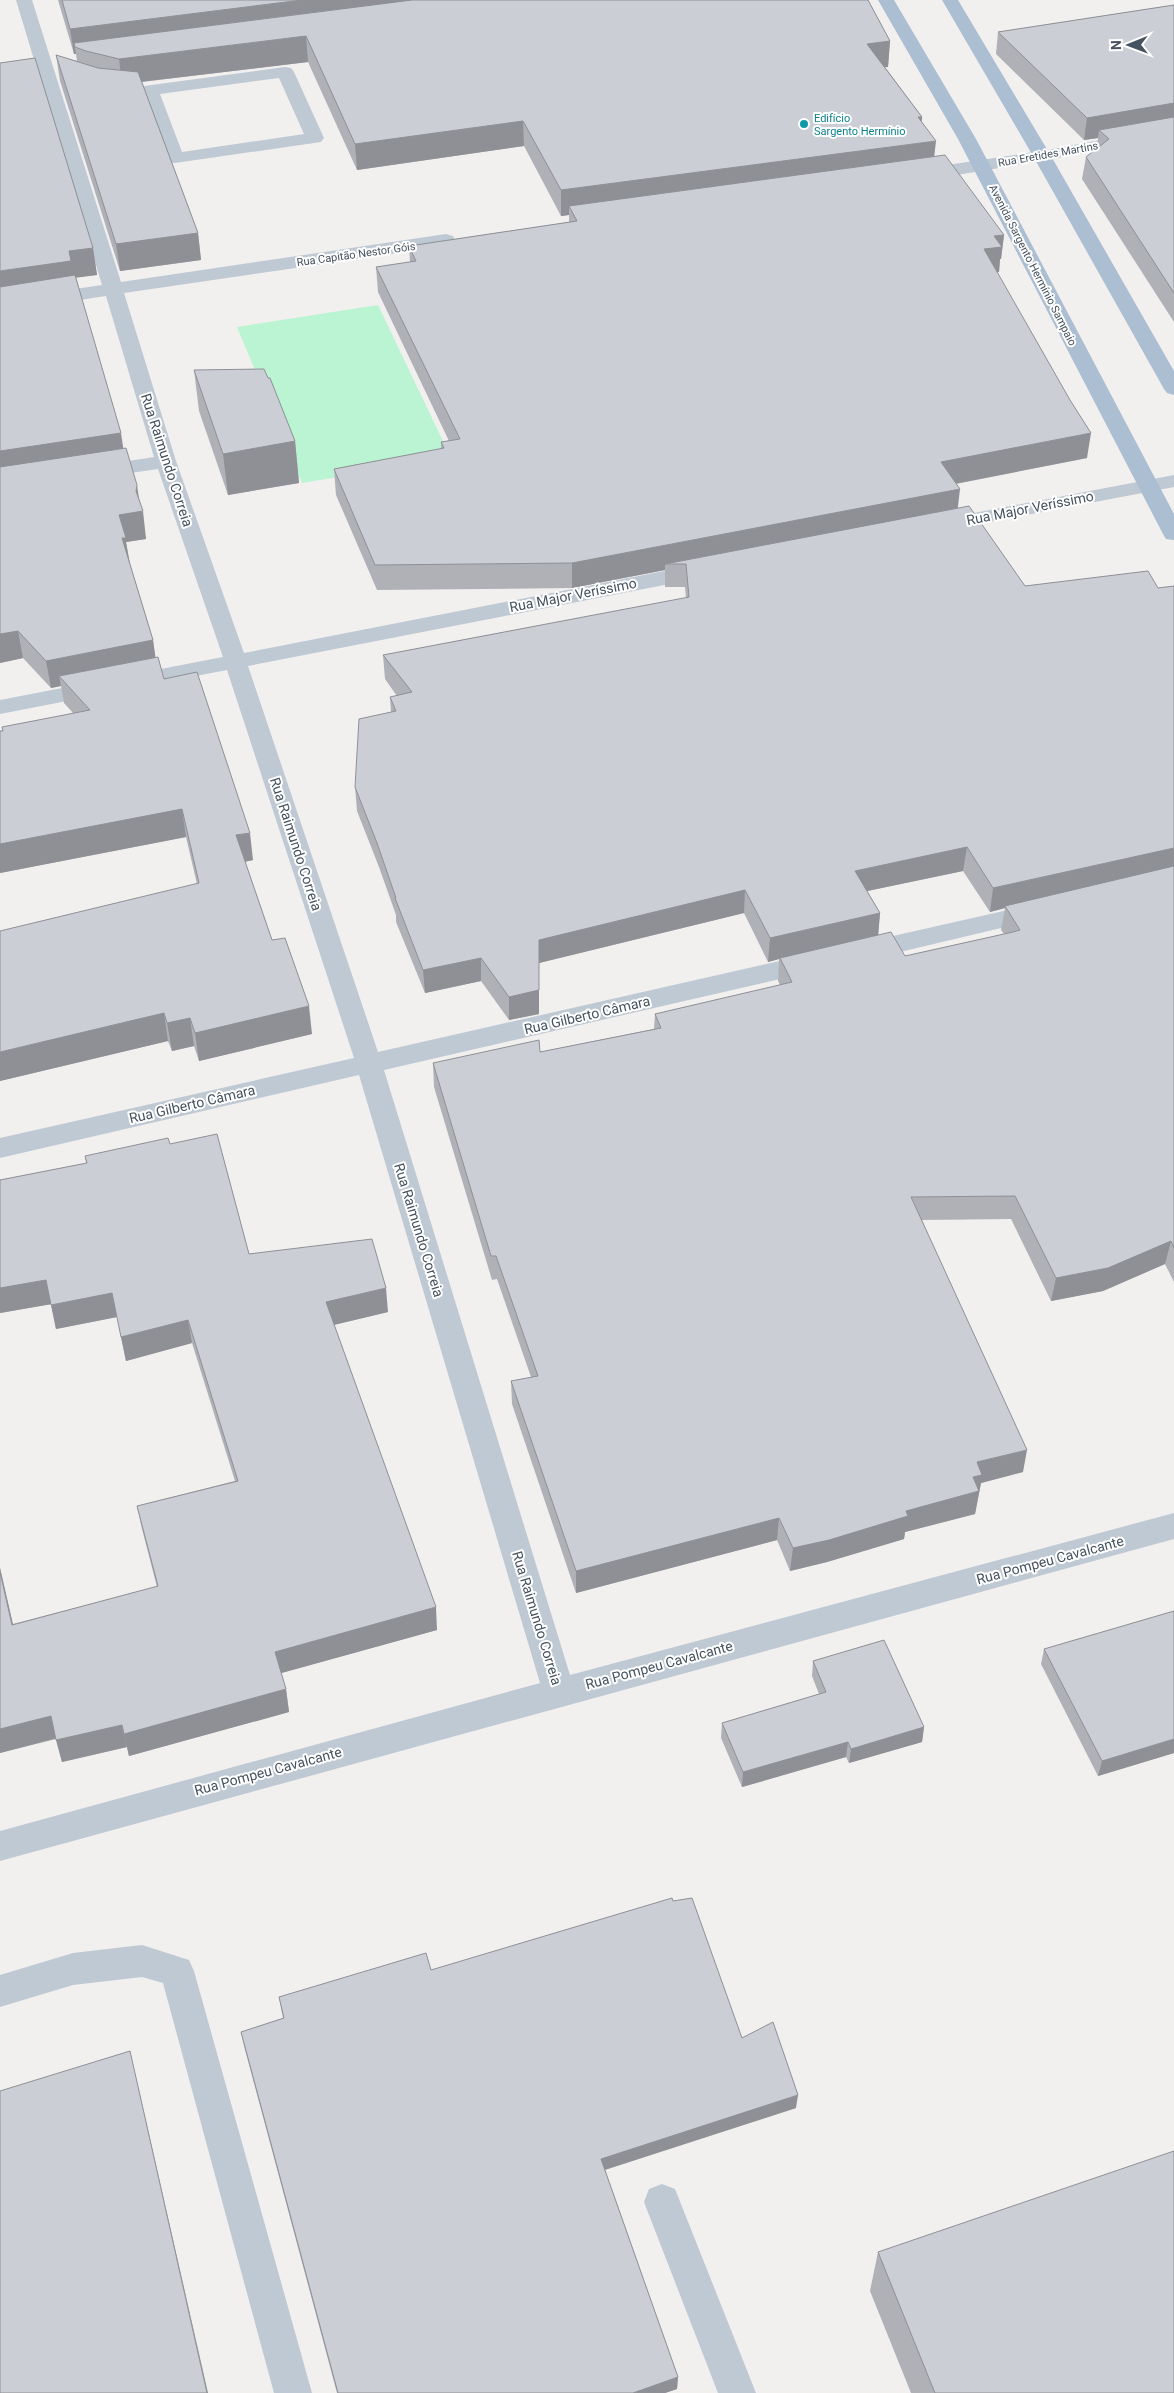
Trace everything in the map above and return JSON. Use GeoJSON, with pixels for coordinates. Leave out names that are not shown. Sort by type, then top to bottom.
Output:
{"type":"FeatureCollection","features":[{"type":"Feature","properties":{"kind":"main road","name":"Avenida Sargento Hermínio Sampaio"},"geometry":{"type":"LineString","coordinates":[[886,0],[980,166],[1174,534]]}},
{"type":"Feature","properties":{"kind":"main road"},"geometry":{"type":"LineString","coordinates":[[950,0],[1042,156],[1174,389]]}},
{"type":"Feature","properties":{"kind":"street","name":"Rua Raimundo Correia"},"geometry":{"type":"LineString","coordinates":[[24,0],[50,68],[112,290],[166,461],[235,660],[369,1065],[559,1692]]}},
{"type":"Feature","properties":{"kind":"street"},"geometry":{"type":"LineString","coordinates":[[130,91],[285,72],[315,138],[175,158],[150,90]]}},
{"type":"Feature","properties":{"kind":"street","name":"Rua Eretides Martins"},"geometry":{"type":"LineString","coordinates":[[980,166],[1174,130]]}},
{"type":"Feature","properties":{"kind":"street"},"geometry":{"type":"LineString","coordinates":[[898,178],[980,166]]}},
{"type":"Feature","properties":{"kind":"street","name":"Rua Capitão Nestor Góis"},"geometry":{"type":"LineString","coordinates":[[0,306],[460,238]]}},
{"type":"Feature","properties":{"kind":"street"},"geometry":{"type":"LineString","coordinates":[[76,475],[166,461]]}},
{"type":"Feature","properties":{"kind":"street","name":"Rua Major Veríssimo"},"geometry":{"type":"LineString","coordinates":[[923,529],[1174,481]]}},
{"type":"Feature","properties":{"kind":"street","name":"Rua Major Veríssimo"},"geometry":{"type":"LineString","coordinates":[[0,707],[235,660],[719,568]]}},
{"type":"Feature","properties":{"kind":"street","name":"Rua Gilberto Câmara"},"geometry":{"type":"LineString","coordinates":[[0,1148],[1058,907]]}},
{"type":"Feature","properties":{"kind":"street","name":"Rua Pompeu Cavalcante"},"geometry":{"type":"LineString","coordinates":[[0,1846],[559,1692],[1174,1526]]}},
{"type":"Feature","properties":{"kind":"street"},"geometry":{"type":"LineString","coordinates":[[0,1991],[73,1969],[142,1961],[177,1971],[293,2393]]}},
{"type":"Feature","properties":{"kind":"street"},"geometry":{"type":"LineString","coordinates":[[662,2202],[736,2393]]}},
{"type":"Feature","properties":{"kind":"green space"},"geometry":{"type":"Polygon","coordinates":[[[378,305],[451,458],[302,483],[237,327],[378,305]]]}},
{"type":"Feature","properties":{"kind":"building"},"geometry":{"type":"Polygon","coordinates":[[[62,0],[302,0],[70,29],[62,0]]]}},
{"type":"Feature","properties":{"kind":"building"},"geometry":{"type":"Polygon","coordinates":[[[412,0],[868,0],[890,41],[867,44],[922,117],[918,117],[936,141],[561,190],[523,121],[355,144],[306,36],[119,59],[86,51],[75,47],[74,43],[412,0]]]}},
{"type":"Feature","properties":{"kind":"building"},"geometry":{"type":"Polygon","coordinates":[[[1174,5],[1174,103],[1087,118],[998,32],[1174,5]]]}},
{"type":"Feature","properties":{"kind":"building"},"geometry":{"type":"Polygon","coordinates":[[[56,55],[98,68],[138,72],[198,233],[116,244],[56,55]]]}},
{"type":"Feature","properties":{"kind":"building"},"geometry":{"type":"Polygon","coordinates":[[[35,58],[93,248],[69,251],[71,261],[0,271],[0,63],[35,58]]]}},
{"type":"Feature","properties":{"kind":"building"},"geometry":{"type":"Polygon","coordinates":[[[1174,117],[1174,293],[1086,157],[1109,139],[1099,130],[1174,117]]]}},
{"type":"Feature","properties":{"kind":"building"},"geometry":{"type":"Polygon","coordinates":[[[945,155],[1004,235],[994,236],[1002,247],[984,249],[1070,400],[1091,433],[941,462],[960,489],[572,563],[375,565],[334,469],[444,448],[441,442],[460,439],[376,267],[416,261],[409,246],[577,221],[569,206],[945,155]]]}},
{"type":"Feature","properties":{"kind":"building"},"geometry":{"type":"Polygon","coordinates":[[[75,275],[121,433],[0,451],[0,287],[75,275]]]}},
{"type":"Feature","properties":{"kind":"building"},"geometry":{"type":"Polygon","coordinates":[[[264,369],[268,378],[270,378],[295,441],[223,454],[194,370],[264,369]]]}},
{"type":"Feature","properties":{"kind":"building"},"geometry":{"type":"Polygon","coordinates":[[[126,448],[137,485],[136,491],[143,511],[119,515],[126,538],[122,538],[153,640],[46,661],[18,631],[0,634],[0,467],[126,448]]]}},
{"type":"Feature","properties":{"kind":"building"},"geometry":{"type":"Polygon","coordinates":[[[969,506],[1025,586],[1148,571],[1158,588],[1174,586],[1174,848],[993,888],[967,847],[855,871],[880,913],[770,938],[745,890],[539,940],[539,990],[509,997],[481,958],[423,970],[355,787],[359,719],[396,711],[390,697],[412,692],[383,655],[689,597],[686,564],[665,564],[969,506]]]}},
{"type":"Feature","properties":{"kind":"building"},"geometry":{"type":"Polygon","coordinates":[[[158,657],[164,679],[197,672],[250,833],[236,835],[272,940],[285,938],[309,1006],[195,1033],[190,1018],[167,1023],[164,1013],[0,1052],[0,931],[199,883],[182,809],[0,844],[0,731],[3,731],[2,727],[90,710],[59,676],[158,657]]]}},
{"type":"Feature","properties":{"kind":"building"},"geometry":{"type":"Polygon","coordinates":[[[1174,866],[1174,1248],[1171,1241],[1108,1268],[1056,1278],[1015,1196],[911,1197],[1027,1450],[977,1462],[982,1475],[973,1477],[979,1491],[906,1511],[908,1516],[829,1540],[793,1548],[779,1518],[576,1571],[511,1381],[538,1376],[496,1256],[491,1256],[433,1063],[539,1040],[540,1052],[661,1028],[655,1014],[792,982],[780,958],[891,932],[905,956],[1013,932],[1020,930],[1005,906],[1174,866]]]}},
{"type":"Feature","properties":{"kind":"building"},"geometry":{"type":"Polygon","coordinates":[[[217,1134],[249,1254],[372,1239],[386,1288],[326,1302],[436,1607],[275,1652],[286,1689],[124,1734],[122,1725],[56,1740],[51,1716],[0,1729],[0,1572],[12,1625],[158,1586],[137,1506],[238,1481],[188,1320],[121,1337],[112,1293],[51,1305],[46,1280],[0,1288],[0,1180],[87,1163],[85,1156],[168,1138],[170,1144],[217,1134]]]}},
{"type":"Feature","properties":{"kind":"building"},"geometry":{"type":"Polygon","coordinates":[[[1174,1611],[1174,1739],[1102,1761],[1044,1649],[1174,1611]]]}},
{"type":"Feature","properties":{"kind":"building"},"geometry":{"type":"Polygon","coordinates":[[[884,1640],[924,1727],[851,1749],[848,1742],[743,1772],[722,1723],[826,1692],[813,1661],[884,1640]]]}},
{"type":"Feature","properties":{"kind":"building"},"geometry":{"type":"Polygon","coordinates":[[[672,1898],[673,1901],[692,1898],[742,2038],[773,2022],[798,2095],[601,2159],[678,2377],[633,2393],[338,2393],[241,2032],[284,2018],[279,1997],[426,1953],[431,1970],[672,1898]]]}},
{"type":"Feature","properties":{"kind":"building"},"geometry":{"type":"Polygon","coordinates":[[[130,2051],[207,2393],[0,2393],[0,2091],[130,2051]]]}},
{"type":"Feature","properties":{"kind":"building"},"geometry":{"type":"Polygon","coordinates":[[[1174,2151],[1174,2393],[935,2393],[878,2252],[1174,2151]]]}},
{"type":"Feature","properties":{"kind":"place","name":"Edifício Sargento Hermínio"},"geometry":{"type":"Point","coordinates":[804,124]}}]}
